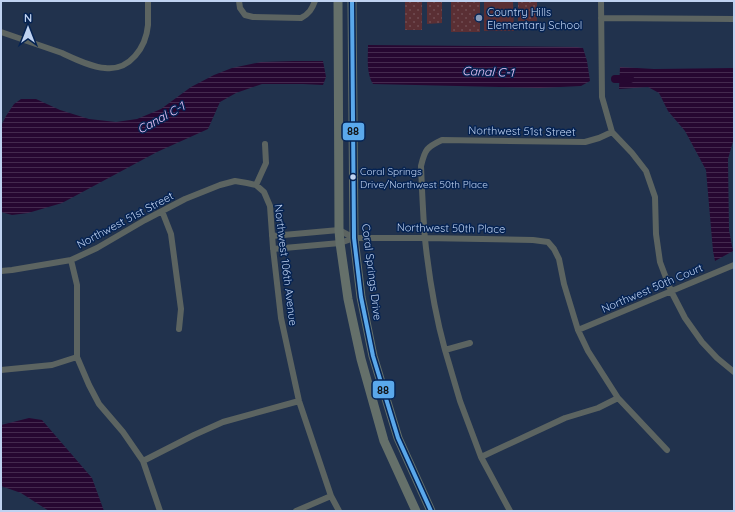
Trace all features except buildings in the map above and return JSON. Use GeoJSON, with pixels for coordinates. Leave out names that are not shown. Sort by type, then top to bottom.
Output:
{"type":"FeatureCollection","features":[{"type":"Feature","properties":{"kind":"main road"},"geometry":{"type":"LineString","coordinates":[[338,1],[339,230],[348,299],[361,359],[384,441],[416,511]]}},
{"type":"Feature","properties":{"kind":"main road","name":"Coral Springs Drive"},"geometry":{"type":"LineString","coordinates":[[352,1],[354,238],[361,297],[373,356],[398,438],[431,511]]}},
{"type":"Feature","properties":{"kind":"street"},"geometry":{"type":"LineString","coordinates":[[1,32],[88,64],[105,68],[118,67],[129,62],[137,55],[144,43],[148,26],[148,1]]}},
{"type":"Feature","properties":{"kind":"street"},"geometry":{"type":"LineString","coordinates":[[239,1],[240,8],[245,15],[253,17],[301,18],[308,14],[315,1]]}},
{"type":"Feature","properties":{"kind":"street"},"geometry":{"type":"LineString","coordinates":[[601,1],[602,97],[612,132],[632,153],[646,171],[656,197],[656,234],[660,262],[671,291],[685,318],[702,342],[717,358],[734,372]]}},
{"type":"Feature","properties":{"kind":"street"},"geometry":{"type":"LineString","coordinates":[[601,18],[734,19]]}},
{"type":"Feature","properties":{"kind":"street","name":"Northwest 51st Street"},"geometry":{"type":"LineString","coordinates":[[425,238],[421,166],[424,155],[430,146],[442,140],[585,142],[600,138],[612,132]]}},
{"type":"Feature","properties":{"kind":"street"},"geometry":{"type":"LineString","coordinates":[[256,185],[266,163],[265,144]]}},
{"type":"Feature","properties":{"kind":"street","name":"Northwest 51st Street"},"geometry":{"type":"LineString","coordinates":[[1,271],[71,260],[97,248],[185,199],[220,185],[235,181],[247,182],[256,185]]}},
{"type":"Feature","properties":{"kind":"street","name":"Northwest 106th Avenue"},"geometry":{"type":"LineString","coordinates":[[256,185],[264,192],[270,206],[273,249],[281,318],[299,401],[331,496],[339,511]]}},
{"type":"Feature","properties":{"kind":"street"},"geometry":{"type":"LineString","coordinates":[[162,211],[172,234],[181,309],[179,329]]}},
{"type":"Feature","properties":{"kind":"street"},"geometry":{"type":"LineString","coordinates":[[272,236],[339,230]]}},
{"type":"Feature","properties":{"kind":"street","name":"Northwest 50th Place"},"geometry":{"type":"LineString","coordinates":[[339,230],[354,238]]}},
{"type":"Feature","properties":{"kind":"street","name":"Northwest 50th Place"},"geometry":{"type":"LineString","coordinates":[[273,249],[340,243],[354,238],[533,240],[548,242],[554,249],[559,259],[564,284],[578,330]]}},
{"type":"Feature","properties":{"kind":"street"},"geometry":{"type":"LineString","coordinates":[[425,238],[428,268],[437,319],[460,400],[481,457],[510,511]]}},
{"type":"Feature","properties":{"kind":"street"},"geometry":{"type":"LineString","coordinates":[[71,260],[77,285],[77,357],[99,404],[123,432],[143,460],[160,511]]}},
{"type":"Feature","properties":{"kind":"street","name":"Northwest 50th Court"},"geometry":{"type":"LineString","coordinates":[[578,330],[734,265]]}},
{"type":"Feature","properties":{"kind":"street"},"geometry":{"type":"LineString","coordinates":[[578,330],[588,351],[618,398],[668,450]]}},
{"type":"Feature","properties":{"kind":"street"},"geometry":{"type":"LineString","coordinates":[[445,350],[470,343]]}},
{"type":"Feature","properties":{"kind":"street"},"geometry":{"type":"LineString","coordinates":[[1,370],[52,364],[77,357]]}},
{"type":"Feature","properties":{"kind":"street"},"geometry":{"type":"LineString","coordinates":[[481,457],[565,418],[598,408],[618,398]]}},
{"type":"Feature","properties":{"kind":"street"},"geometry":{"type":"LineString","coordinates":[[143,460],[223,422],[299,401]]}},
{"type":"Feature","properties":{"kind":"street"},"geometry":{"type":"LineString","coordinates":[[296,511],[331,496]]}},
{"type":"Feature","properties":{"kind":"shaded area"},"geometry":{"type":"Polygon","coordinates":[[[427,1],[442,1],[442,23],[427,24],[427,1]]]}},
{"type":"Feature","properties":{"kind":"shaded area"},"geometry":{"type":"Polygon","coordinates":[[[451,1],[480,1],[480,32],[451,32],[451,1]]]}},
{"type":"Feature","properties":{"kind":"shaded area"},"geometry":{"type":"Polygon","coordinates":[[[484,1],[513,1],[514,31],[484,31],[484,1]]]}},
{"type":"Feature","properties":{"kind":"shaded area"},"geometry":{"type":"Polygon","coordinates":[[[518,1],[537,1],[537,21],[518,21],[518,1]]]}},
{"type":"Feature","properties":{"kind":"shaded area"},"geometry":{"type":"Polygon","coordinates":[[[405,2],[422,2],[422,30],[405,30],[405,2]]]}},
{"type":"Feature","properties":{"kind":"water"},"geometry":{"type":"Polygon","coordinates":[[[368,45],[577,47],[583,48],[587,61],[590,81],[581,86],[540,88],[373,84],[368,70],[368,45]]]}},
{"type":"Feature","properties":{"kind":"water"},"geometry":{"type":"Polygon","coordinates":[[[323,61],[326,77],[323,85],[262,84],[236,93],[220,102],[208,129],[157,152],[62,203],[28,213],[12,215],[1,212],[1,126],[14,104],[21,99],[36,99],[60,110],[89,119],[116,122],[137,119],[161,109],[191,87],[214,75],[232,68],[261,62],[323,61]]]}},
{"type":"Feature","properties":{"kind":"water"},"geometry":{"type":"Polygon","coordinates":[[[620,67],[654,69],[734,68],[734,138],[728,159],[729,230],[733,251],[715,261],[706,170],[685,131],[668,111],[659,93],[648,87],[619,89],[620,67]]]}},
{"type":"Feature","properties":{"kind":"water"},"geometry":{"type":"Polygon","coordinates":[[[29,418],[42,420],[92,478],[104,511],[49,511],[21,493],[1,486],[1,425],[29,418]]]}},
{"type":"Feature","properties":{"kind":"waterway","name":"Canal C-1"},"geometry":{"type":"LineString","coordinates":[[615,79],[630,79]]}},
{"type":"Feature","properties":{"kind":"transit line","name":"88"},"geometry":{"type":"LineString","coordinates":[[352,1],[354,238],[361,297],[373,356],[398,438],[431,511]]}},
{"type":"Feature","properties":{"kind":"place","name":"Country Hills Elementary School"},"geometry":{"type":"Point","coordinates":[479,18]}},
{"type":"Feature","properties":{"kind":"place","name":"Coral Springs Drive/Northwest 50th Place"},"geometry":{"type":"Point","coordinates":[353,177]}}]}
